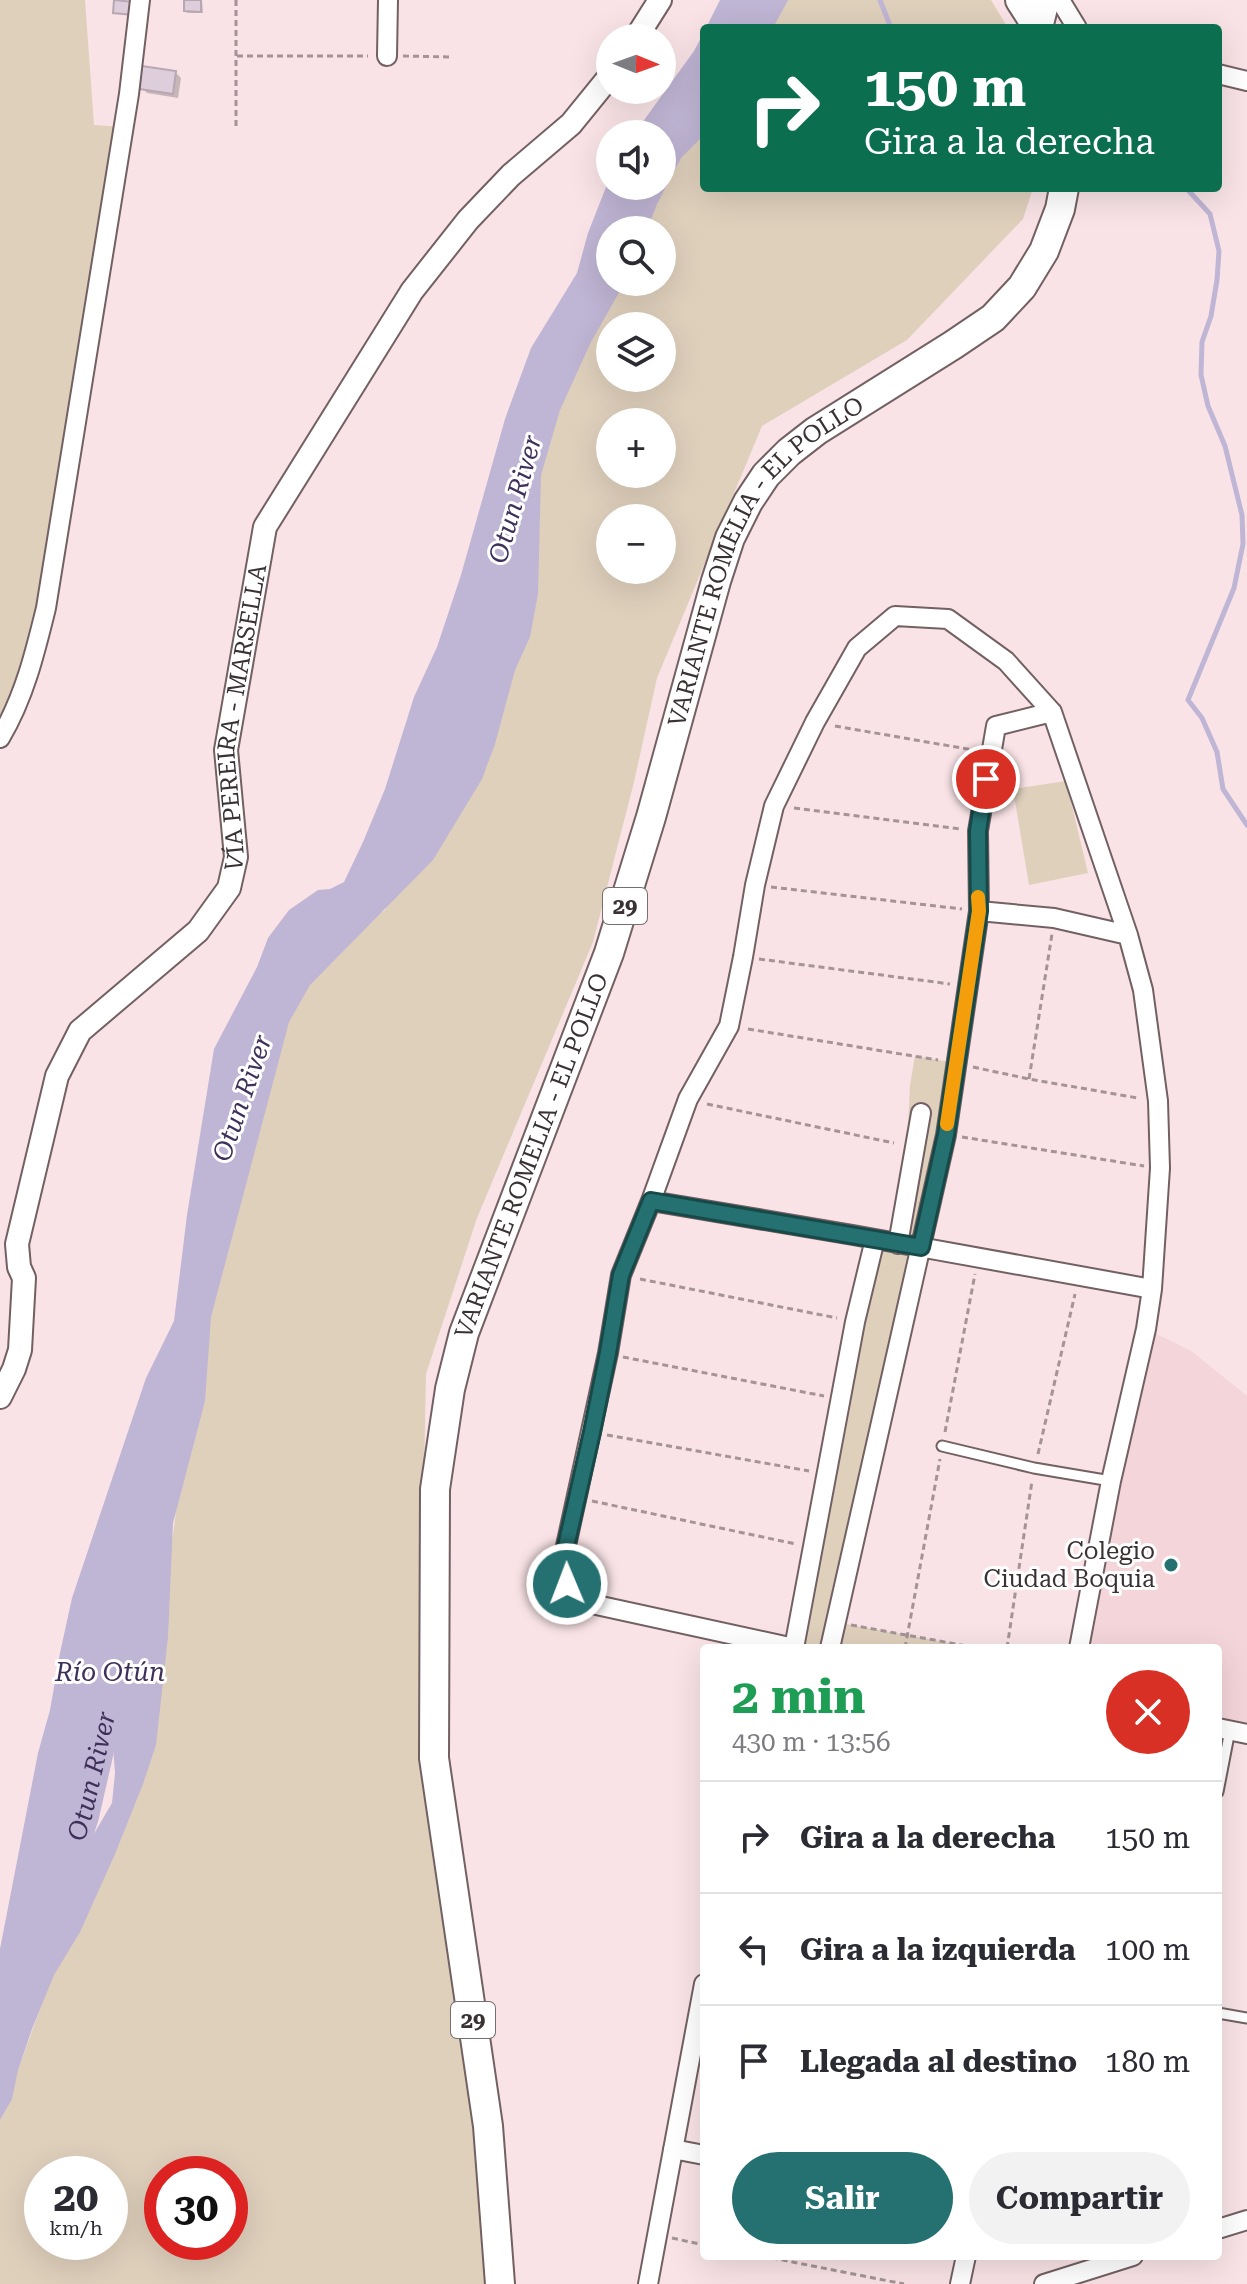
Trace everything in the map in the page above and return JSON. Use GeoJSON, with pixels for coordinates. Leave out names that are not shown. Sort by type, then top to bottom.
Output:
{"type":"FeatureCollection","features":[{"type":"Feature","properties":{"kind":"highway"},"geometry":{"type":"LineString","coordinates":[[1020,0],[1036,24]]}},
{"type":"Feature","properties":{"kind":"highway","name":"VARIANTE ROMELIA - EL POLLO"},"geometry":{"type":"LineString","coordinates":[[500,2284],[488,2126],[434,1758],[435,1489],[450,1389],[464,1333],[609,953],[647,832],[716,581],[730,538],[748,502],[766,475],[816,431],[993,318],[1022,287],[1044,251],[1063,192]]}},
{"type":"Feature","properties":{"kind":"main road"},"geometry":{"type":"LineString","coordinates":[[1040,24],[1047,0]]}},
{"type":"Feature","properties":{"kind":"street"},"geometry":{"type":"LineString","coordinates":[[0,738],[21,696],[35,656],[46,608],[129,94],[140,0]]}},
{"type":"Feature","properties":{"kind":"street"},"geometry":{"type":"LineString","coordinates":[[387,56],[388,0]]}},
{"type":"Feature","properties":{"kind":"street"},"geometry":{"type":"LineString","coordinates":[[645,24],[660,0]]}},
{"type":"Feature","properties":{"kind":"street"},"geometry":{"type":"LineString","coordinates":[[1060,0],[1075,24]]}},
{"type":"Feature","properties":{"kind":"street"},"geometry":{"type":"LineString","coordinates":[[1222,75],[1247,81]]}},
{"type":"Feature","properties":{"kind":"street","name":"VÍA PEREIRA - MARSELLA"},"geometry":{"type":"LineString","coordinates":[[0,1397],[20,1350],[24,1278],[19,1267],[17,1244],[57,1076],[80,1031],[198,931],[229,888],[236,857],[226,750],[265,527],[412,291],[468,220],[511,175],[571,124],[596,93]]}},
{"type":"Feature","properties":{"kind":"street"},"geometry":{"type":"LineString","coordinates":[[759,1644],[578,1601],[567,1584],[562,1564],[592,1432],[621,1275],[688,1099],[729,1026],[755,885],[774,806],[815,722],[857,648],[895,616],[948,619],[1006,661],[1052,712],[1128,935],[1143,990],[1158,1101],[1160,1168],[1152,1289],[1080,1644]]}},
{"type":"Feature","properties":{"kind":"street"},"geometry":{"type":"LineString","coordinates":[[831,1644],[946,1135],[979,911],[978,831],[996,726],[1052,712]]}},
{"type":"Feature","properties":{"kind":"street"},"geometry":{"type":"LineString","coordinates":[[979,911],[1054,918],[1128,935]]}},
{"type":"Feature","properties":{"kind":"street"},"geometry":{"type":"LineString","coordinates":[[898,1244],[921,1113]]}},
{"type":"Feature","properties":{"kind":"street"},"geometry":{"type":"LineString","coordinates":[[651,1201],[1152,1289]]}},
{"type":"Feature","properties":{"kind":"street"},"geometry":{"type":"LineString","coordinates":[[795,1644],[855,1322],[875,1239]]}},
{"type":"Feature","properties":{"kind":"street"},"geometry":{"type":"LineString","coordinates":[[648,2284],[700,2005]]}},
{"type":"Feature","properties":{"kind":"street"},"geometry":{"type":"LineString","coordinates":[[673,2149],[700,2154]]}},
{"type":"Feature","properties":{"kind":"street"},"geometry":{"type":"LineString","coordinates":[[1222,2228],[1247,2220]]}},
{"type":"Feature","properties":{"kind":"street"},"geometry":{"type":"LineString","coordinates":[[960,2284],[965,2260]]}},
{"type":"Feature","properties":{"kind":"street"},"geometry":{"type":"LineString","coordinates":[[1044,2284],[1120,2260]]}},
{"type":"Feature","properties":{"kind":"lane"},"geometry":{"type":"LineString","coordinates":[[942,1446],[1034,1468],[1111,1481]]}},
{"type":"Feature","properties":{"kind":"lane"},"geometry":{"type":"LineString","coordinates":[[1222,1775],[1232,1731]]}},
{"type":"Feature","properties":{"kind":"lane"},"geometry":{"type":"LineString","coordinates":[[1222,2014],[1247,2018]]}},
{"type":"Feature","properties":{"kind":"path"},"geometry":{"type":"LineString","coordinates":[[236,0],[236,127]]}},
{"type":"Feature","properties":{"kind":"path"},"geometry":{"type":"LineString","coordinates":[[237,56],[451,57]]}},
{"type":"Feature","properties":{"kind":"path"},"geometry":{"type":"LineString","coordinates":[[815,722],[990,753]]}},
{"type":"Feature","properties":{"kind":"path"},"geometry":{"type":"LineString","coordinates":[[774,806],[978,831]]}},
{"type":"Feature","properties":{"kind":"path"},"geometry":{"type":"LineString","coordinates":[[755,885],[979,911]]}},
{"type":"Feature","properties":{"kind":"path"},"geometry":{"type":"LineString","coordinates":[[1029,1079],[1054,918]]}},
{"type":"Feature","properties":{"kind":"path"},"geometry":{"type":"LineString","coordinates":[[743,957],[968,986]]}},
{"type":"Feature","properties":{"kind":"path"},"geometry":{"type":"LineString","coordinates":[[729,1026],[956,1063],[1158,1101]]}},
{"type":"Feature","properties":{"kind":"path"},"geometry":{"type":"LineString","coordinates":[[688,1099],[894,1143]]}},
{"type":"Feature","properties":{"kind":"path"},"geometry":{"type":"LineString","coordinates":[[946,1135],[1160,1168]]}},
{"type":"Feature","properties":{"kind":"path"},"geometry":{"type":"LineString","coordinates":[[621,1275],[855,1322]]}},
{"type":"Feature","properties":{"kind":"path"},"geometry":{"type":"LineString","coordinates":[[608,1353],[840,1400]]}},
{"type":"Feature","properties":{"kind":"path"},"geometry":{"type":"LineString","coordinates":[[592,1432],[826,1475]]}},
{"type":"Feature","properties":{"kind":"path"},"geometry":{"type":"LineString","coordinates":[[577,1498],[813,1547]]}},
{"type":"Feature","properties":{"kind":"path"},"geometry":{"type":"LineString","coordinates":[[834,1622],[956,1644]]}},
{"type":"Feature","properties":{"kind":"path"},"geometry":{"type":"LineString","coordinates":[[657,2235],[700,2244]]}},
{"type":"Feature","properties":{"kind":"path"},"geometry":{"type":"LineString","coordinates":[[782,2260],[904,2284]]}},
{"type":"Feature","properties":{"kind":"shaded area"},"geometry":{"type":"Polygon","coordinates":[[[0,0],[85,0],[94,125],[123,127],[46,608],[0,738],[0,0]]]}},
{"type":"Feature","properties":{"kind":"shaded area"},"geometry":{"type":"Polygon","coordinates":[[[757,0],[991,0],[1006,24],[743,24],[757,0]]]}},
{"type":"Feature","properties":{"kind":"shaded area"},"geometry":{"type":"Polygon","coordinates":[[[700,99],[700,192],[1032,192],[1023,219],[907,340],[762,426],[657,678],[593,942],[477,1218],[426,1374],[421,1632],[492,2284],[0,2284],[0,2119],[142,1729],[154,1610],[173,1535],[189,1406],[219,1283],[234,1167],[305,963],[385,910],[538,414],[596,317],[596,392],[676,392],[676,312],[599,312],[609,296],[676,296],[676,216],[638,216],[651,200],[676,200],[676,154],[700,99]]]}},
{"type":"Feature","properties":{"kind":"shaded area"},"geometry":{"type":"Polygon","coordinates":[[[1066,781],[1088,873],[1029,885],[1013,789],[1066,781]]]}},
{"type":"Feature","properties":{"kind":"shaded area"},"geometry":{"type":"Polygon","coordinates":[[[915,1056],[956,1063],[835,1622],[956,1644],[795,1644],[875,1239],[890,1242],[907,1145],[915,1056]]]}},
{"type":"Feature","properties":{"kind":"shaded area","name":"Colegio Ciudad Boquia"},"geometry":{"type":"Polygon","coordinates":[[[1146,1329],[1190,1350],[1247,1396],[1247,1734],[1222,1729],[1222,1644],[1080,1644],[1146,1329]]]}},
{"type":"Feature","properties":{"kind":"water"},"geometry":{"type":"Polygon","coordinates":[[[720,0],[788,0],[775,24],[708,24],[720,0]]]}},
{"type":"Feature","properties":{"kind":"water","name":"Río Otún"},"geometry":{"type":"Polygon","coordinates":[[[700,40],[700,139],[676,168],[676,120],[644,120],[656,104],[676,104],[676,76],[700,40]]]}},
{"type":"Feature","properties":{"kind":"water","name":"Río Otún"},"geometry":{"type":"Polygon","coordinates":[[[601,200],[659,200],[652,216],[596,216],[596,296],[617,296],[608,312],[596,312],[596,333],[560,410],[541,475],[538,594],[530,637],[515,670],[482,779],[433,860],[310,985],[289,1022],[211,1317],[205,1401],[173,1523],[168,1637],[156,1745],[115,1854],[80,1932],[54,1975],[18,2070],[12,2099],[0,2120],[0,1949],[38,1753],[50,1710],[72,1598],[146,1378],[174,1321],[187,1215],[214,1049],[257,967],[268,938],[289,910],[318,890],[330,889],[344,882],[363,842],[385,789],[414,697],[437,647],[461,575],[505,419],[531,348],[577,273],[601,200]],[[97,1724],[84,1742],[77,1773],[71,1855],[85,1849],[112,1803],[115,1773],[112,1732],[97,1724]]]}},
{"type":"Feature","properties":{"kind":"building"},"geometry":{"type":"Polygon","coordinates":[[[114,0],[134,2],[133,15],[113,13],[114,0]]]}},
{"type":"Feature","properties":{"kind":"building"},"geometry":{"type":"Polygon","coordinates":[[[184,0],[201,0],[201,12],[184,11],[184,0]]]}},
{"type":"Feature","properties":{"kind":"building"},"geometry":{"type":"Polygon","coordinates":[[[142,66],[176,71],[173,94],[139,89],[142,66]]]}},
{"type":"Feature","properties":{"kind":"waterway"},"geometry":{"type":"LineString","coordinates":[[880,0],[889,24]]}},
{"type":"Feature","properties":{"kind":"waterway"},"geometry":{"type":"LineString","coordinates":[[1190,192],[1210,214],[1219,251],[1211,316],[1202,342],[1201,375],[1208,406],[1225,446],[1242,515],[1243,544],[1234,588],[1188,700],[1202,718],[1217,752],[1223,789],[1247,825]]}},
{"type":"Feature","properties":{"kind":"waterway","name":"Otun River"},"geometry":{"type":"LineString","coordinates":[[57,1895],[83,1816],[113,1684]]}},
{"type":"Feature","properties":{"kind":"slow traffic"},"geometry":{"type":"LineString","coordinates":[[947,1124],[979,911],[978,897]]}},
{"type":"Feature","properties":{"kind":"place","name":"Colegio Ciudad Boquia"},"geometry":{"type":"Point","coordinates":[1171,1565]}},
{"type":"Feature","properties":{"kind":"route"},"geometry":{"type":"LineString","coordinates":[[567,1584],[562,1564],[592,1432],[621,1275],[651,1201],[921,1247],[946,1135],[979,911],[978,831],[986,779]]}}]}
